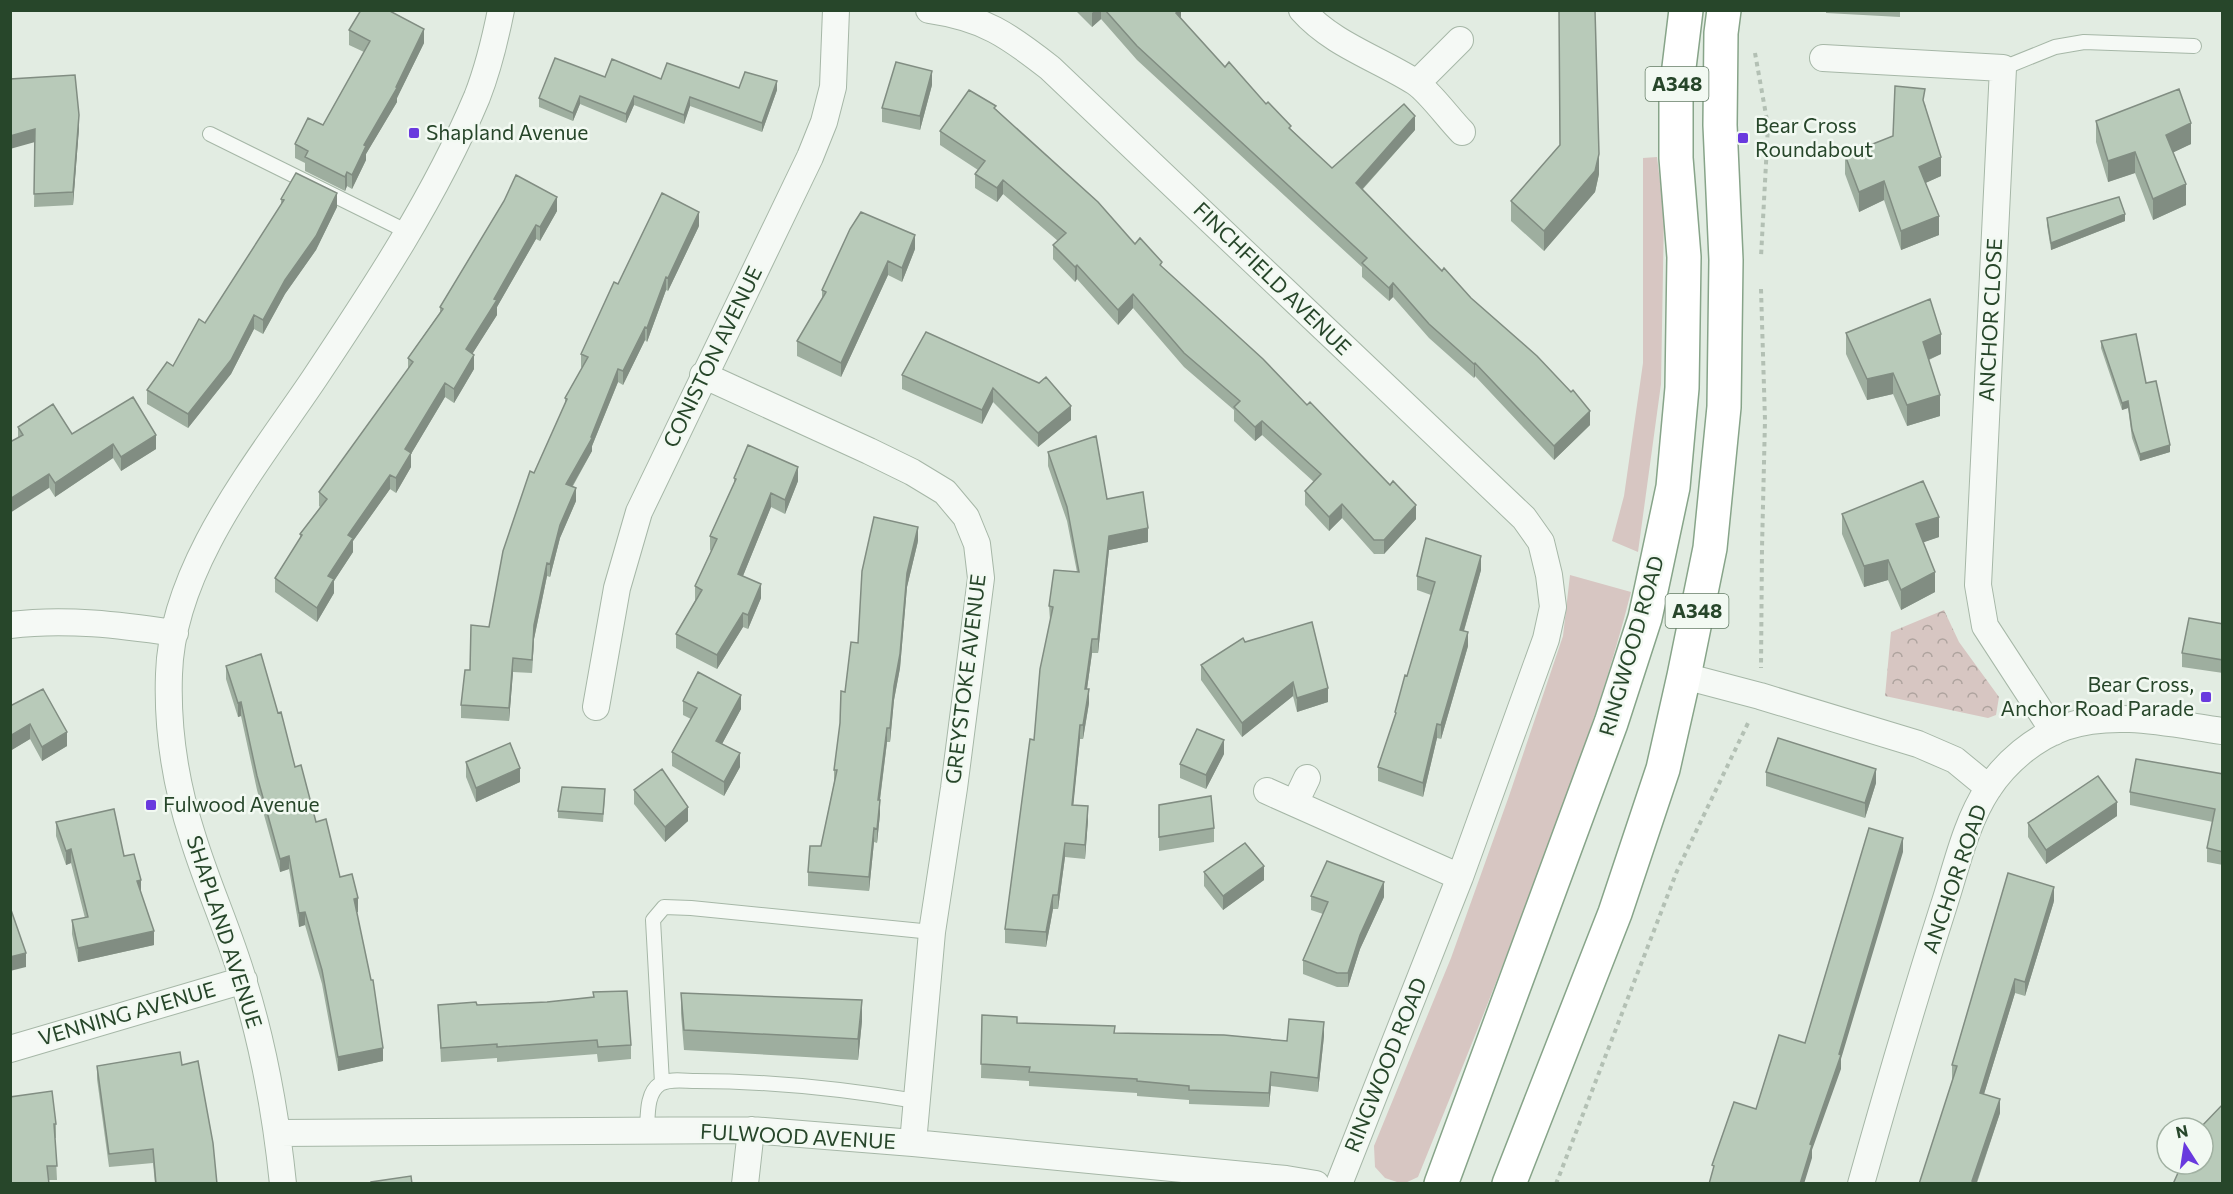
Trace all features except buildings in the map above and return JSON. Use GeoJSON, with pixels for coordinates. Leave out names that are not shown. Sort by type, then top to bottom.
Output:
{"type":"FeatureCollection","features":[{"type":"Feature","properties":{"kind":"highway","name":"RINGWOOD ROAD"},"geometry":{"type":"LineString","coordinates":[[1441,1183],[1608,734],[1645,618],[1653,581],[1672,487],[1682,388],[1684,257],[1676,158],[1676,92],[1686,10]]}},
{"type":"Feature","properties":{"kind":"highway","name":"A348"},"geometry":{"type":"LineString","coordinates":[[1509,1184],[1615,913],[1663,769],[1710,548],[1724,408],[1726,260],[1720,125],[1720,33],[1724,10]]}},
{"type":"Feature","properties":{"kind":"street","name":"SHAPLAND AVENUE"},"geometry":{"type":"LineString","coordinates":[[283,1184],[278,1133],[262,1051],[244,980],[193,838],[177,783],[169,711],[169,672],[175,633],[197,562],[218,522],[334,349],[408,232],[445,165],[478,95],[492,53],[501,10]]}},
{"type":"Feature","properties":{"kind":"street","name":"CONISTON AVENUE"},"geometry":{"type":"LineString","coordinates":[[596,707],[617,588],[639,512],[810,157],[824,122],[833,87],[836,10]]}},
{"type":"Feature","properties":{"kind":"street","name":"FINCHFIELD AVENUE"},"geometry":{"type":"LineString","coordinates":[[929,10],[953,14],[982,23],[1011,38],[1050,68],[1515,510],[1541,542],[1549,574],[1552,607]]}},
{"type":"Feature","properties":{"kind":"street"},"geometry":{"type":"LineString","coordinates":[[1302,10],[1312,22],[1346,44],[1417,83],[1462,132]]}},
{"type":"Feature","properties":{"kind":"street"},"geometry":{"type":"LineString","coordinates":[[1417,83],[1460,40]]}},
{"type":"Feature","properties":{"kind":"street"},"geometry":{"type":"LineString","coordinates":[[1822,58],[2002,68]]}},
{"type":"Feature","properties":{"kind":"street","name":"ANCHOR CLOSE"},"geometry":{"type":"LineString","coordinates":[[2002,68],[1978,585],[1985,626],[2054,732]]}},
{"type":"Feature","properties":{"kind":"street","name":"GREYSTOKE AVENUE"},"geometry":{"type":"LineString","coordinates":[[703,375],[869,451],[937,487],[945,492],[966,517],[977,544],[981,578],[954,788],[932,932],[912,1143]]}},
{"type":"Feature","properties":{"kind":"street","name":"RINGWOOD ROAD"},"geometry":{"type":"LineString","coordinates":[[1339,1184],[1460,877],[1546,639],[1552,607]]}},
{"type":"Feature","properties":{"kind":"street"},"geometry":{"type":"LineString","coordinates":[[10,625],[73,621],[116,624],[175,633]]}},
{"type":"Feature","properties":{"kind":"street"},"geometry":{"type":"LineString","coordinates":[[1684,676],[1760,696],[1918,744],[1955,760],[1989,788]]}},
{"type":"Feature","properties":{"kind":"street","name":"ANCHOR ROAD"},"geometry":{"type":"LineString","coordinates":[[1861,1184],[1940,918],[1973,816],[1989,788],[2006,767],[2032,743],[2054,732],[2092,719],[2136,719],[2223,731]]}},
{"type":"Feature","properties":{"kind":"street"},"geometry":{"type":"LineString","coordinates":[[1295,803],[1307,778]]}},
{"type":"Feature","properties":{"kind":"street"},"geometry":{"type":"LineString","coordinates":[[1267,791],[1460,877]]}},
{"type":"Feature","properties":{"kind":"street","name":"VENNING AVENUE"},"geometry":{"type":"LineString","coordinates":[[10,1049],[244,980]]}},
{"type":"Feature","properties":{"kind":"street"},"geometry":{"type":"LineString","coordinates":[[746,1184],[751,1131]]}},
{"type":"Feature","properties":{"kind":"street","name":"FULWOOD AVENUE"},"geometry":{"type":"LineString","coordinates":[[278,1133],[751,1131],[912,1143],[1316,1184]]}},
{"type":"Feature","properties":{"kind":"lane"},"geometry":{"type":"LineString","coordinates":[[2002,68],[2055,47],[2084,42],[2194,46]]}},
{"type":"Feature","properties":{"kind":"lane"},"geometry":{"type":"LineString","coordinates":[[210,134],[408,232]]}},
{"type":"Feature","properties":{"kind":"lane"},"geometry":{"type":"LineString","coordinates":[[662,1083],[653,920],[664,908],[691,908],[932,932]]}},
{"type":"Feature","properties":{"kind":"lane"},"geometry":{"type":"LineString","coordinates":[[646,1131],[651,1095],[658,1085],[672,1081],[718,1081],[848,1090],[916,1101]]}},
{"type":"Feature","properties":{"kind":"green space"},"geometry":{"type":"Polygon","coordinates":[[[1657,157],[1664,215],[1661,384],[1638,552],[1612,541],[1624,496],[1643,363],[1643,158],[1657,157]]]}},
{"type":"Feature","properties":{"kind":"green space"},"geometry":{"type":"Polygon","coordinates":[[[1570,575],[1631,592],[1622,628],[1576,768],[1494,987],[1418,1177],[1403,1184],[1385,1178],[1375,1167],[1374,1146],[1451,958],[1509,796],[1563,636],[1570,575]]]}},
{"type":"Feature","properties":{"kind":"green space"},"geometry":{"type":"Polygon","coordinates":[[[1944,610],[1959,642],[1999,697],[1996,715],[1988,718],[1885,696],[1891,632],[1944,610]]]}},
{"type":"Feature","properties":{"kind":"place","name":"Shapland Avenue"},"geometry":{"type":"Point","coordinates":[414,133]}},
{"type":"Feature","properties":{"kind":"place","name":"Bear Cross Roundabout"},"geometry":{"type":"Point","coordinates":[1743,138]}},
{"type":"Feature","properties":{"kind":"place","name":"Bear Cross, Anchor Road Parade"},"geometry":{"type":"Point","coordinates":[2206,697]}},
{"type":"Feature","properties":{"kind":"place","name":"Fulwood Avenue"},"geometry":{"type":"Point","coordinates":[151,805]}}]}
